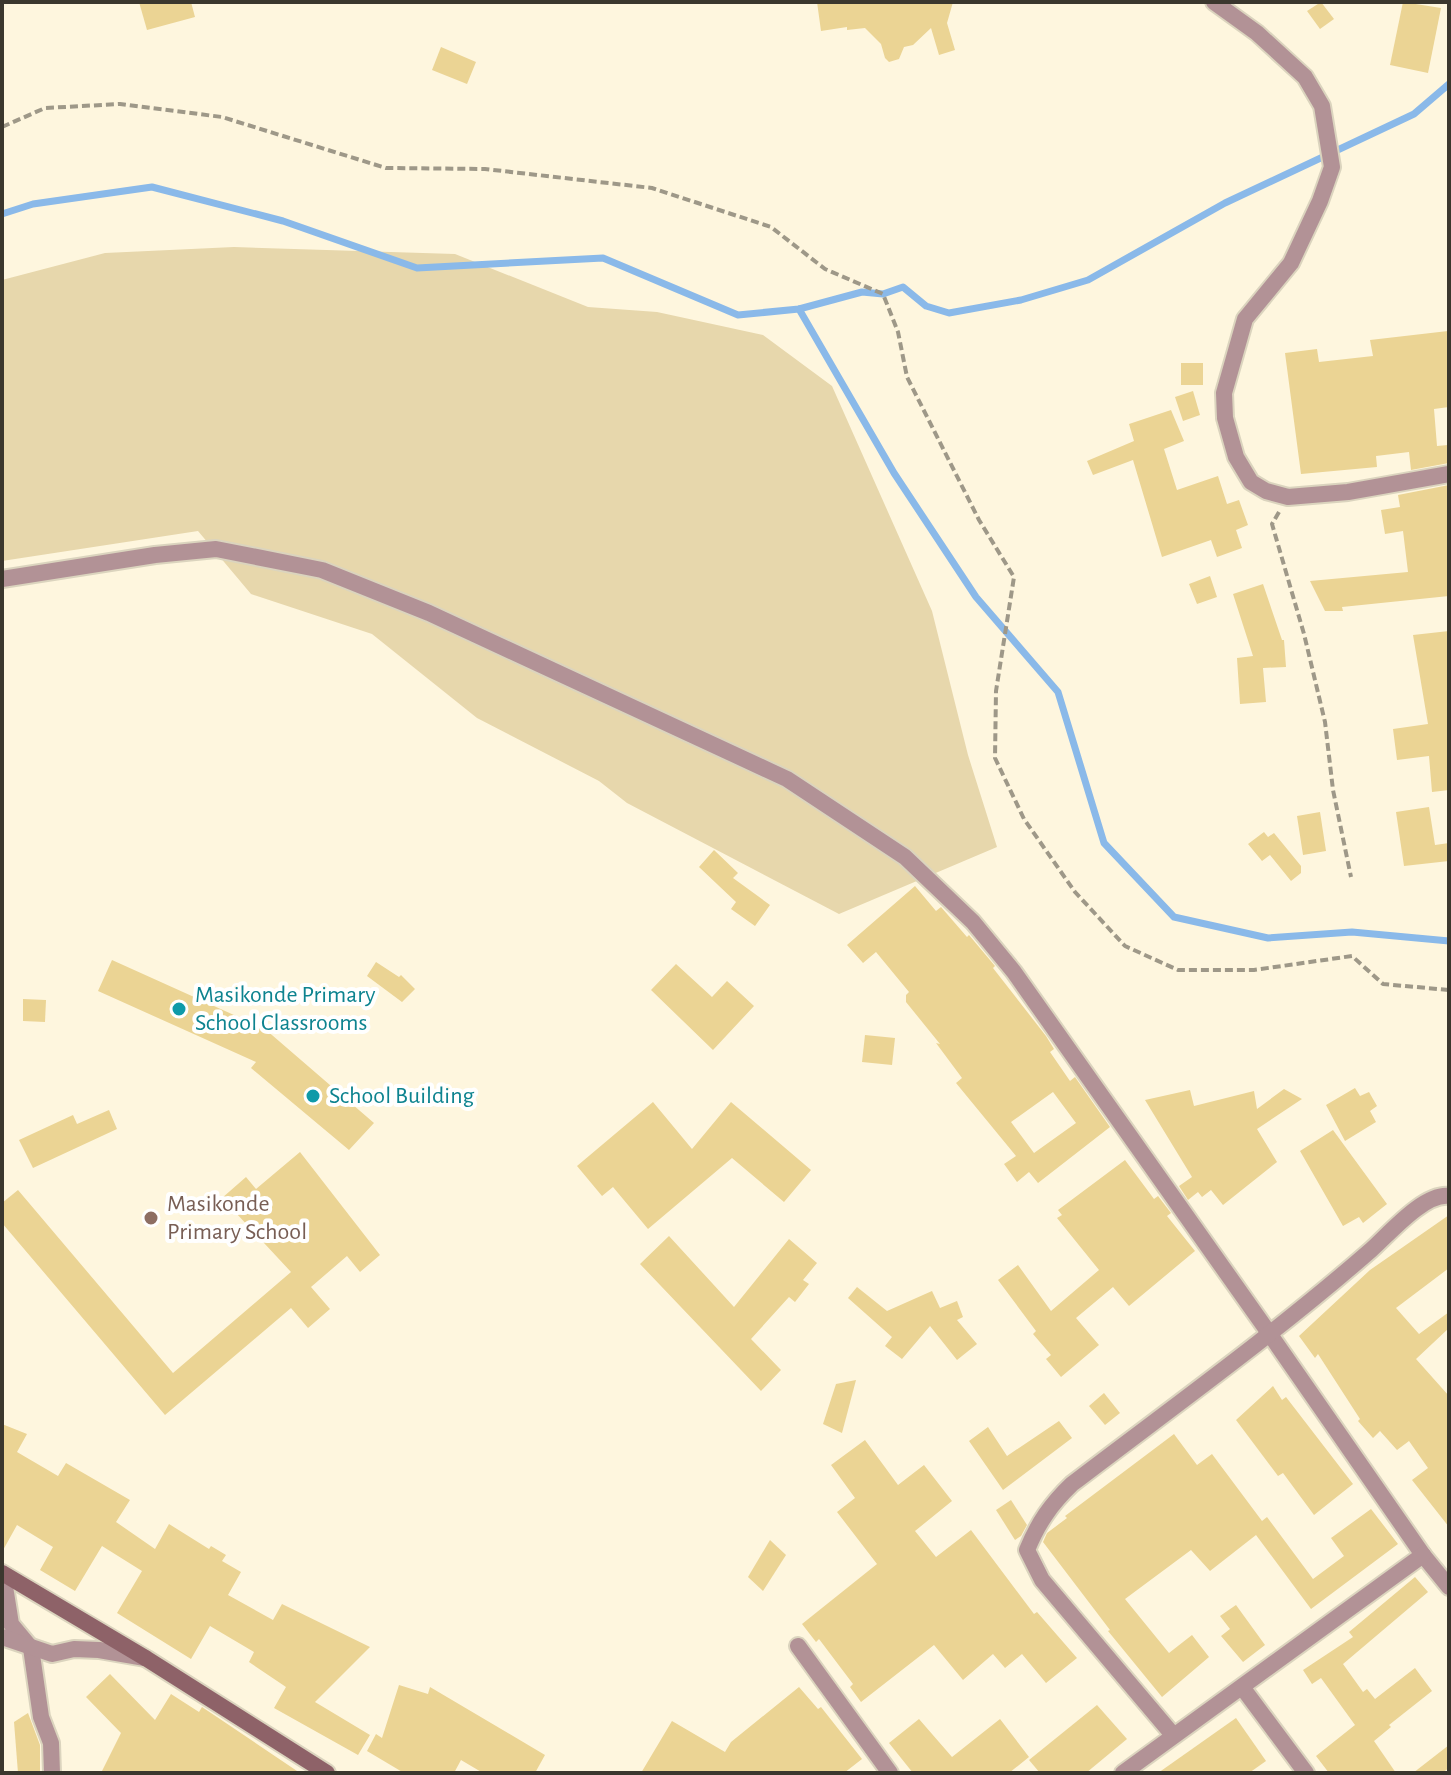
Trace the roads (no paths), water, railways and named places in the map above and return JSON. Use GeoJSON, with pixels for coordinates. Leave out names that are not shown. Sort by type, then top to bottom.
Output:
{"type":"FeatureCollection","features":[{"type":"Feature","properties":{"kind":"main road"},"geometry":{"type":"LineString","coordinates":[[2,1574],[147,1659],[327,1773]]}},
{"type":"Feature","properties":{"kind":"street"},"geometry":{"type":"LineString","coordinates":[[1214,2],[1257,33],[1305,77],[1322,106],[1332,167],[1291,263],[1245,319],[1224,393],[1231,446],[1251,482],[1266,491],[1288,497],[1348,492],[1449,474]]}},
{"type":"Feature","properties":{"kind":"street"},"geometry":{"type":"LineString","coordinates":[[2,579],[155,555],[216,549],[322,570],[429,613],[787,779],[905,857],[973,922],[1014,972],[1423,1555],[1449,1587]]}},
{"type":"Feature","properties":{"kind":"street"},"geometry":{"type":"LineString","coordinates":[[1173,1735],[1042,1580],[1027,1550],[1042,1518],[1072,1484],[1349,1269],[1428,1199],[1449,1196]]}},
{"type":"Feature","properties":{"kind":"street"},"geometry":{"type":"LineString","coordinates":[[1123,1773],[1423,1555]]}},
{"type":"Feature","properties":{"kind":"street"},"geometry":{"type":"LineString","coordinates":[[2,1574],[11,1624],[31,1648],[41,1717],[51,1743],[52,1773]]}},
{"type":"Feature","properties":{"kind":"street"},"geometry":{"type":"LineString","coordinates":[[2,1637],[52,1654],[74,1649],[99,1650],[147,1659]]}},
{"type":"Feature","properties":{"kind":"street"},"geometry":{"type":"LineString","coordinates":[[798,1646],[890,1773]]}},
{"type":"Feature","properties":{"kind":"street"},"geometry":{"type":"LineString","coordinates":[[1242,1687],[1306,1773]]}},
{"type":"Feature","properties":{"kind":"waterway"},"geometry":{"type":"LineString","coordinates":[[2,214],[33,204],[152,187],[283,221],[417,268],[603,258],[738,315],[799,309],[862,292],[883,294],[903,287],[926,306],[949,313],[1021,300],[1088,280],[1225,203],[1414,114],[1449,84]]}},
{"type":"Feature","properties":{"kind":"waterway"},"geometry":{"type":"LineString","coordinates":[[799,309],[894,473],[976,597],[1058,692],[1104,843],[1174,917],[1268,938],[1352,932],[1449,941]]}},
{"type":"Feature","properties":{"kind":"place","name":"Masikonde Primary School Classrooms"},"geometry":{"type":"Point","coordinates":[179,1009]}},
{"type":"Feature","properties":{"kind":"place","name":"School Building"},"geometry":{"type":"Point","coordinates":[313,1096]}},
{"type":"Feature","properties":{"kind":"place","name":"Masikonde Primary School"},"geometry":{"type":"Point","coordinates":[151,1218]}}]}
